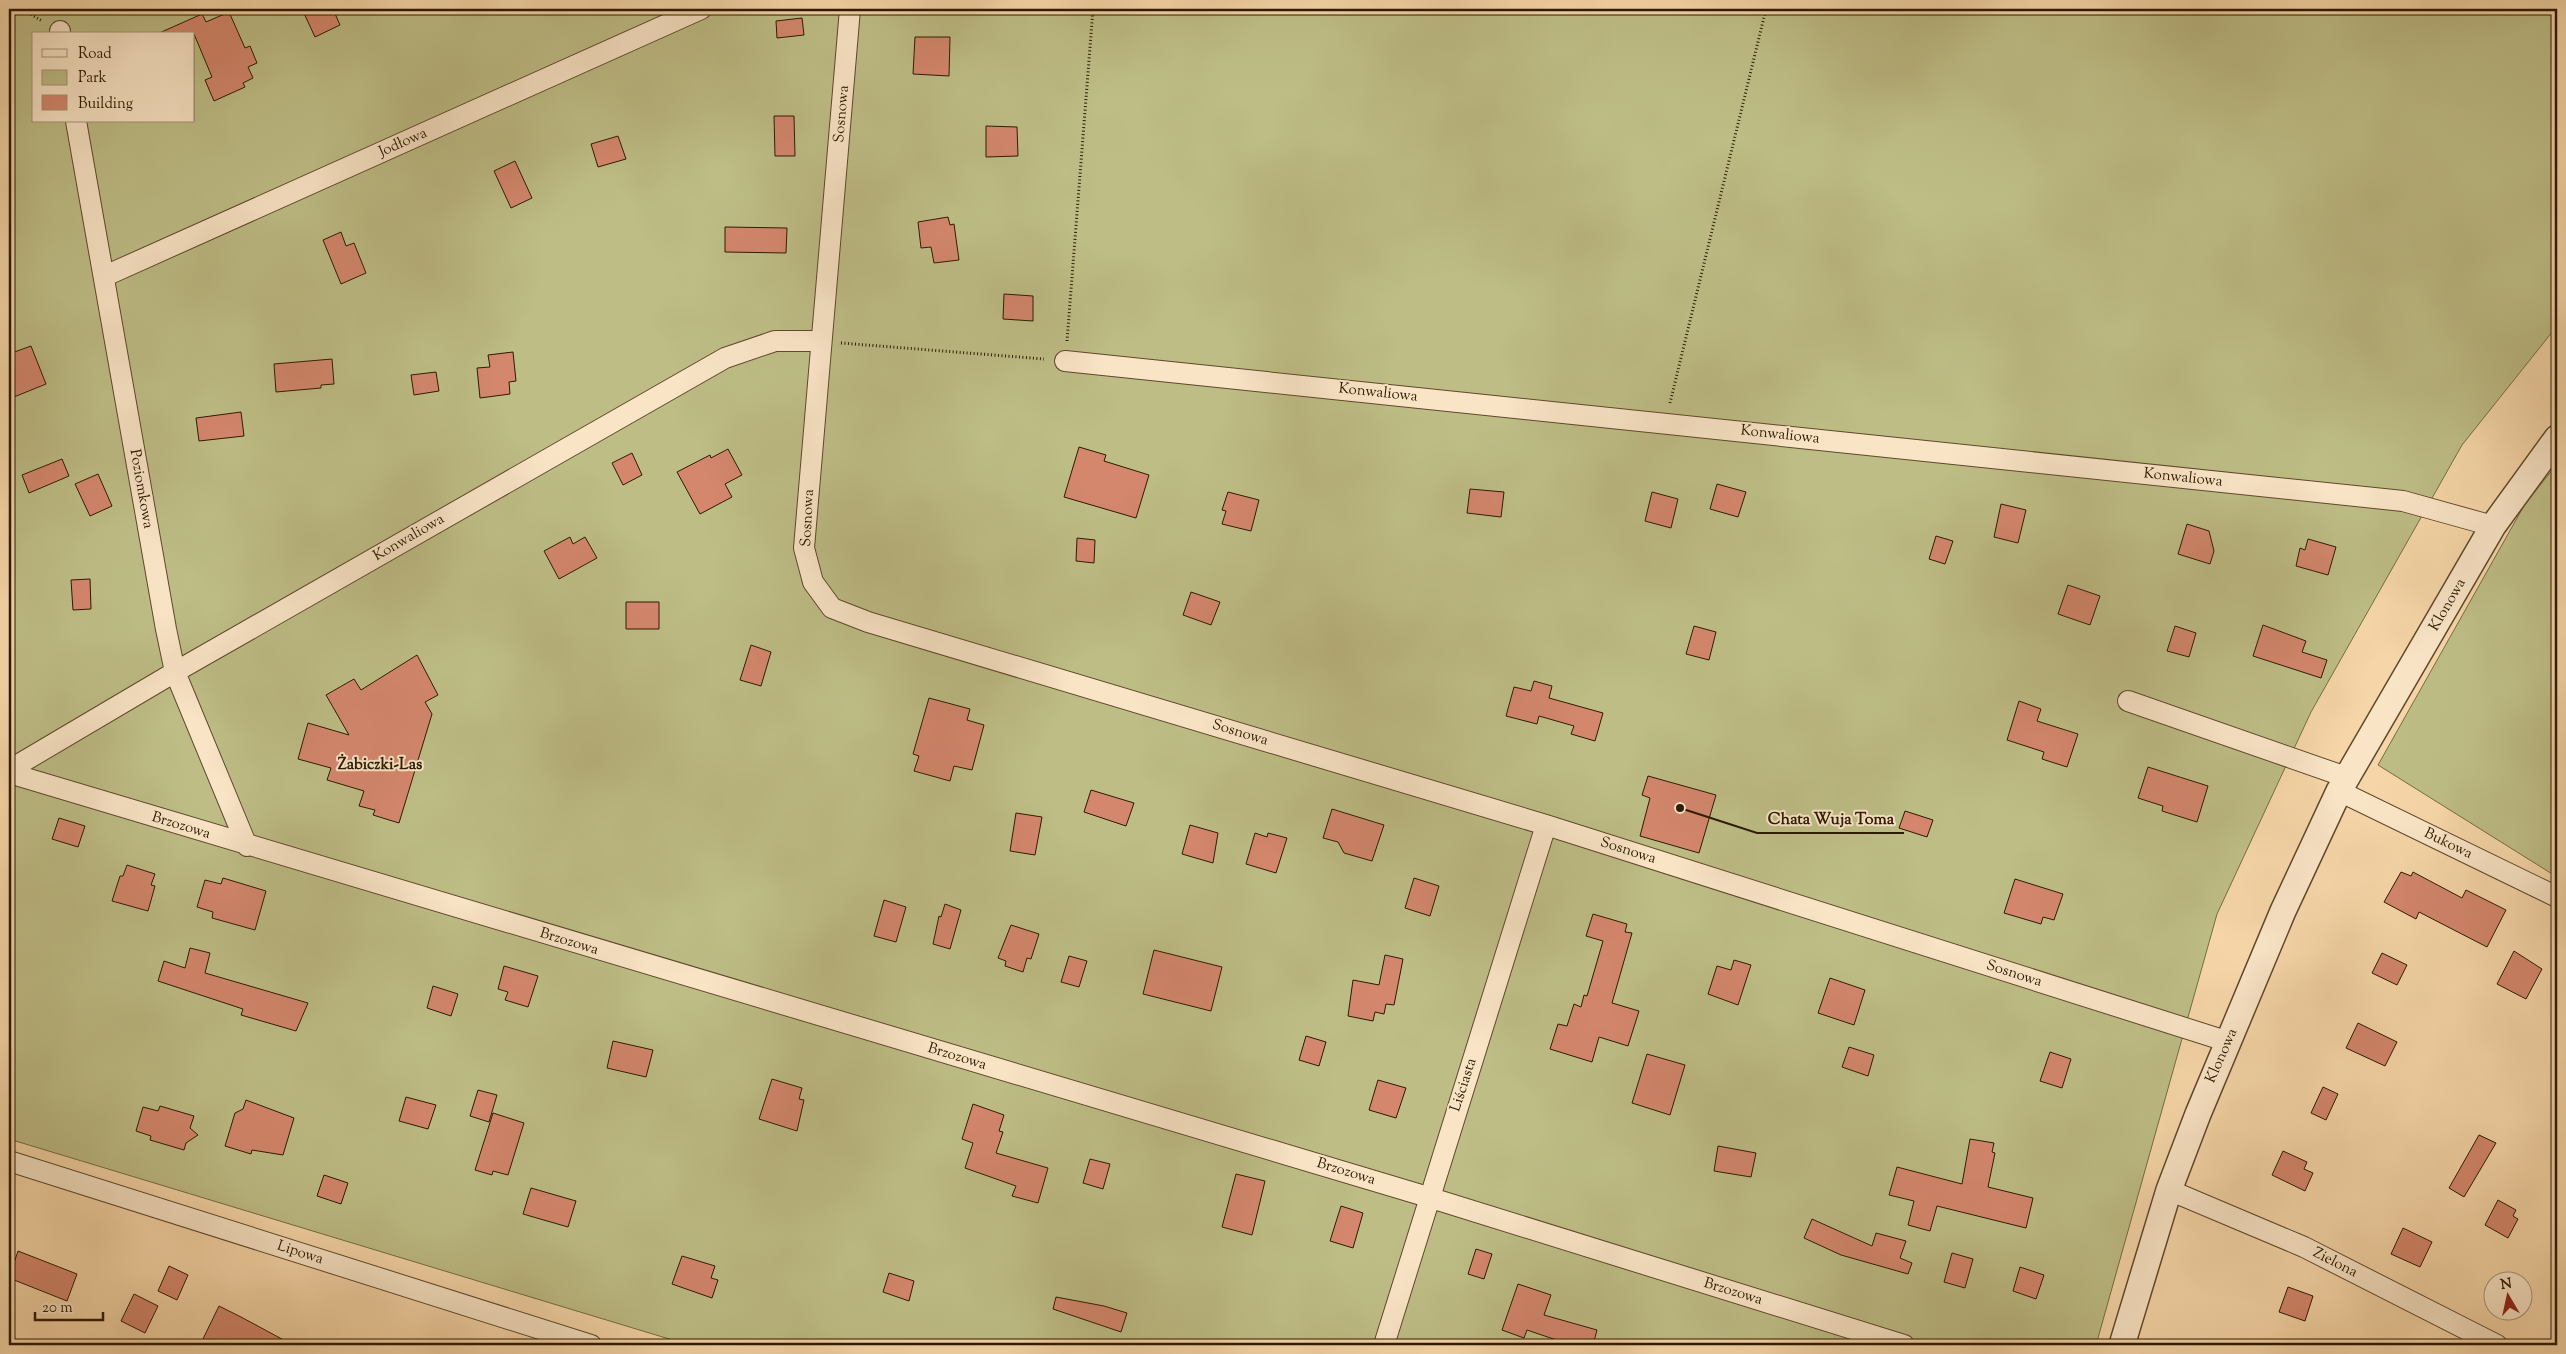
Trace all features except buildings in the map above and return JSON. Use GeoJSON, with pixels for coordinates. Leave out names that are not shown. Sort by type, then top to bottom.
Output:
{"type":"FeatureCollection","features":[{"type":"Feature","properties":{"kind":"street","name":"Jodłowa"},"geometry":{"type":"LineString","coordinates":[[105,276],[701,9]]}},
{"type":"Feature","properties":{"kind":"street","name":"Sosnowa"},"geometry":{"type":"LineString","coordinates":[[850,9],[820,341],[804,548],[813,582],[832,608],[868,622],[1546,825],[2229,1042]]}},
{"type":"Feature","properties":{"kind":"street","name":"Poziomkowa"},"geometry":{"type":"LineString","coordinates":[[76,122],[105,276],[166,629],[176,672],[247,846]]}},
{"type":"Feature","properties":{"kind":"street","name":"Konwaliowa"},"geometry":{"type":"LineString","coordinates":[[9,772],[176,672],[726,358],[775,341],[820,341]]}},
{"type":"Feature","properties":{"kind":"street","name":"Konwaliowa"},"geometry":{"type":"LineString","coordinates":[[1065,361],[2402,501],[2493,526]]}},
{"type":"Feature","properties":{"kind":"street","name":"Klonowa"},"geometry":{"type":"LineString","coordinates":[[2122,1345],[2169,1190],[2212,1078],[2229,1042],[2283,911],[2342,784],[2493,526],[2557,438]]}},
{"type":"Feature","properties":{"kind":"street"},"geometry":{"type":"LineString","coordinates":[[2128,700],[2342,784]]}},
{"type":"Feature","properties":{"kind":"street","name":"Brzozowa"},"geometry":{"type":"LineString","coordinates":[[9,772],[247,846],[1428,1197],[1904,1345]]}},
{"type":"Feature","properties":{"kind":"street","name":"Bukowa"},"geometry":{"type":"LineString","coordinates":[[2342,784],[2557,897]]}},
{"type":"Feature","properties":{"kind":"street","name":"Liściasta"},"geometry":{"type":"LineString","coordinates":[[1384,1345],[1428,1197],[1546,825]]}},
{"type":"Feature","properties":{"kind":"street","name":"Lipowa"},"geometry":{"type":"LineString","coordinates":[[9,1161],[592,1345]]}},
{"type":"Feature","properties":{"kind":"street","name":"Zielona"},"geometry":{"type":"LineString","coordinates":[[2169,1190],[2304,1247],[2497,1345]]}},
{"type":"Feature","properties":{"kind":"path"},"geometry":{"type":"LineString","coordinates":[[820,341],[1065,361],[1093,9]]}},
{"type":"Feature","properties":{"kind":"path"},"geometry":{"type":"LineString","coordinates":[[1665,423],[1766,9]]}},
{"type":"Feature","properties":{"kind":"green space"},"geometry":{"type":"Polygon","coordinates":[[[9,9],[2557,9],[2557,326],[2462,445],[2311,712],[2217,914],[2096,1345],[689,1345],[9,1139],[9,9]]]}},
{"type":"Feature","properties":{"kind":"green space"},"geometry":{"type":"Polygon","coordinates":[[[2557,464],[2557,877],[2378,765],[2525,504],[2557,464]]]}},
{"type":"Feature","properties":{"kind":"place","name":"Chata Wuja Toma"},"geometry":{"type":"Point","coordinates":[1680,808]}},
{"type":"Feature","properties":{"kind":"district","name":"Żabiczki-Las"},"geometry":{"type":"Point","coordinates":[380,765]}}]}
